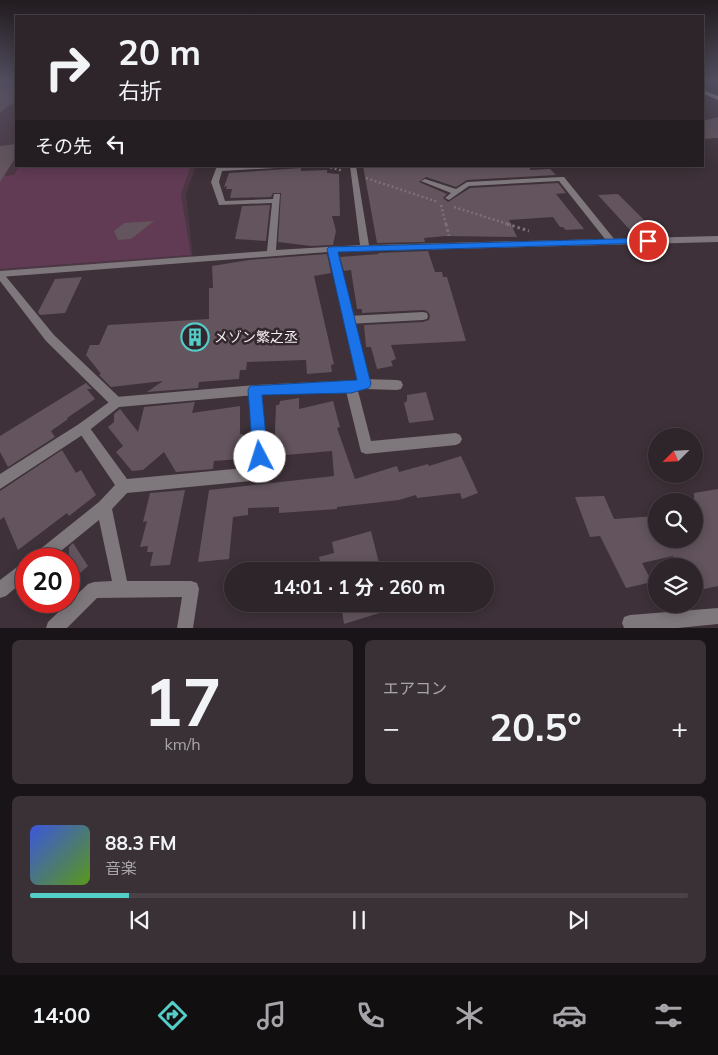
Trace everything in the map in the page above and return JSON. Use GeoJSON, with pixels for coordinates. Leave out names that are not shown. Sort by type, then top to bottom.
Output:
{"type":"FeatureCollection","features":[{"type":"Feature","properties":{"kind":"street"},"geometry":{"type":"LineString","coordinates":[[220,167],[215,182],[222,203],[276,198],[271,253]]}},
{"type":"Feature","properties":{"kind":"street"},"geometry":{"type":"LineString","coordinates":[[354,171],[365,248]]}},
{"type":"Feature","properties":{"kind":"street"},"geometry":{"type":"LineString","coordinates":[[449,198],[467,184],[561,179],[612,242]]}},
{"type":"Feature","properties":{"kind":"street"},"geometry":{"type":"LineString","coordinates":[[425,181],[457,192]]}},
{"type":"Feature","properties":{"kind":"street"},"geometry":{"type":"LineString","coordinates":[[0,275],[332,249],[718,239]]}},
{"type":"Feature","properties":{"kind":"street"},"geometry":{"type":"LineString","coordinates":[[332,249],[364,384]]}},
{"type":"Feature","properties":{"kind":"street"},"geometry":{"type":"LineString","coordinates":[[0,275],[50,338],[116,402]]}},
{"type":"Feature","properties":{"kind":"street"},"geometry":{"type":"LineString","coordinates":[[348,320],[423,316]]}},
{"type":"Feature","properties":{"kind":"street"},"geometry":{"type":"LineString","coordinates":[[0,482],[83,428],[116,402],[255,390],[351,387],[364,384],[397,385]]}},
{"type":"Feature","properties":{"kind":"street"},"geometry":{"type":"LineString","coordinates":[[351,387],[366,448],[456,439]]}},
{"type":"Feature","properties":{"kind":"street"},"geometry":{"type":"LineString","coordinates":[[53,548],[104,507],[124,486],[262,473],[255,390]]}},
{"type":"Feature","properties":{"kind":"street"},"geometry":{"type":"LineString","coordinates":[[83,428],[124,486]]}},
{"type":"Feature","properties":{"kind":"street"},"geometry":{"type":"LineString","coordinates":[[104,507],[121,589]]}},
{"type":"Feature","properties":{"kind":"street"},"geometry":{"type":"LineString","coordinates":[[0,590],[15,578]]}},
{"type":"Feature","properties":{"kind":"street"},"geometry":{"type":"LineString","coordinates":[[54,628],[94,590],[191,589],[185,628]]}},
{"type":"Feature","properties":{"kind":"street"},"geometry":{"type":"LineString","coordinates":[[630,623],[718,616]]}},
{"type":"Feature","properties":{"kind":"path"},"geometry":{"type":"LineString","coordinates":[[354,171],[531,232]]}},
{"type":"Feature","properties":{"kind":"path"},"geometry":{"type":"LineString","coordinates":[[440,202],[451,246]]}},
{"type":"Feature","properties":{"kind":"shaded area"},"geometry":{"type":"Polygon","coordinates":[[[0,109],[15,109],[15,167],[18,167],[14,175],[0,176],[0,109]]]}},
{"type":"Feature","properties":{"kind":"shaded area"},"geometry":{"type":"Polygon","coordinates":[[[18,167],[191,167],[181,194],[191,255],[0,269],[0,176],[14,175],[18,167]]]}},
{"type":"Feature","properties":{"kind":"shaded area"},"geometry":{"type":"Polygon","coordinates":[[[191,167],[196,167],[186,193],[193,259],[0,274],[0,269],[191,255],[181,194],[191,167]]]}},
{"type":"Feature","properties":{"kind":"building"},"geometry":{"type":"Polygon","coordinates":[[[718,117],[718,138],[704,139],[704,120],[718,117]]]}},
{"type":"Feature","properties":{"kind":"building"},"geometry":{"type":"Polygon","coordinates":[[[15,144],[15,159],[0,182],[0,146],[15,144]]]}},
{"type":"Feature","properties":{"kind":"building"},"geometry":{"type":"Polygon","coordinates":[[[363,167],[530,167],[530,170],[550,169],[556,175],[467,180],[456,187],[426,177],[419,182],[447,194],[443,198],[448,202],[470,188],[558,183],[566,193],[556,194],[584,229],[566,230],[560,227],[553,217],[509,220],[517,237],[446,236],[424,238],[425,242],[377,243],[363,167]]]}},
{"type":"Feature","properties":{"kind":"building"},"geometry":{"type":"Polygon","coordinates":[[[301,168],[301,171],[327,170],[327,173],[339,174],[340,216],[332,216],[336,231],[333,245],[311,246],[278,242],[281,193],[273,193],[271,197],[230,198],[232,189],[226,189],[227,186],[224,187],[229,173],[301,168]]]}},
{"type":"Feature","properties":{"kind":"building"},"geometry":{"type":"Polygon","coordinates":[[[618,194],[652,228],[630,230],[598,195],[618,194]]]}},
{"type":"Feature","properties":{"kind":"building"},"geometry":{"type":"Polygon","coordinates":[[[270,205],[266,241],[235,239],[242,206],[270,205]]]}},
{"type":"Feature","properties":{"kind":"building"},"geometry":{"type":"Polygon","coordinates":[[[154,221],[131,239],[118,240],[114,231],[124,223],[154,221]]]}},
{"type":"Feature","properties":{"kind":"building"},"geometry":{"type":"Polygon","coordinates":[[[428,251],[435,272],[442,272],[443,277],[447,277],[466,341],[391,345],[396,359],[391,361],[393,366],[377,369],[371,347],[366,347],[364,325],[423,322],[429,320],[430,315],[427,311],[423,310],[362,313],[362,309],[357,309],[351,270],[344,271],[340,257],[428,251]]]}},
{"type":"Feature","properties":{"kind":"building"},"geometry":{"type":"Polygon","coordinates":[[[327,254],[331,273],[314,276],[334,364],[331,365],[332,372],[307,374],[306,360],[247,362],[246,370],[240,370],[239,379],[199,382],[198,388],[147,392],[163,381],[111,387],[99,375],[101,374],[86,355],[90,345],[99,345],[108,325],[209,319],[209,288],[213,288],[212,266],[249,260],[327,254]]]}},
{"type":"Feature","properties":{"kind":"building"},"geometry":{"type":"Polygon","coordinates":[[[82,277],[65,313],[40,315],[38,312],[55,279],[82,277]]]}},
{"type":"Feature","properties":{"kind":"building"},"geometry":{"type":"Polygon","coordinates":[[[86,383],[92,389],[87,389],[95,399],[51,431],[55,437],[8,467],[0,452],[0,436],[86,383]]]}},
{"type":"Feature","properties":{"kind":"building"},"geometry":{"type":"Polygon","coordinates":[[[426,392],[434,420],[409,423],[404,403],[407,401],[407,395],[426,392]]]}},
{"type":"Feature","properties":{"kind":"building"},"geometry":{"type":"Polygon","coordinates":[[[299,398],[299,409],[333,401],[340,427],[337,428],[355,479],[397,466],[399,472],[428,464],[429,466],[461,456],[478,493],[462,499],[460,493],[417,498],[416,495],[399,500],[337,507],[337,509],[279,513],[279,507],[248,508],[248,515],[233,517],[229,559],[198,562],[209,490],[334,476],[332,451],[274,456],[276,405],[279,405],[280,401],[299,398]]]}},
{"type":"Feature","properties":{"kind":"building"},"geometry":{"type":"Polygon","coordinates":[[[195,402],[192,413],[240,406],[240,434],[243,434],[240,459],[214,461],[213,469],[176,472],[164,452],[143,470],[132,471],[116,452],[123,446],[108,427],[114,422],[114,414],[120,409],[138,432],[144,407],[195,402]]]}},
{"type":"Feature","properties":{"kind":"building"},"geometry":{"type":"Polygon","coordinates":[[[62,450],[76,473],[81,470],[96,495],[69,516],[67,513],[21,548],[17,548],[4,517],[0,520],[0,491],[62,450]]]}},
{"type":"Feature","properties":{"kind":"building"},"geometry":{"type":"Polygon","coordinates":[[[718,489],[718,586],[704,589],[703,558],[674,558],[673,556],[648,558],[648,562],[642,563],[648,574],[648,583],[626,588],[600,536],[590,537],[575,497],[604,496],[614,519],[648,517],[648,548],[703,548],[703,493],[694,493],[718,489]]]}},
{"type":"Feature","properties":{"kind":"building"},"geometry":{"type":"Polygon","coordinates":[[[185,490],[170,565],[150,566],[153,552],[147,552],[148,546],[140,547],[147,521],[143,522],[150,493],[185,490]]]}},
{"type":"Feature","properties":{"kind":"building"},"geometry":{"type":"Polygon","coordinates":[[[371,531],[379,562],[320,562],[319,557],[334,553],[332,542],[371,531]]]}},
{"type":"Feature","properties":{"kind":"building"},"geometry":{"type":"Polygon","coordinates":[[[73,543],[76,548],[69,548],[73,543]]]}},
{"type":"Feature","properties":{"kind":"building"},"geometry":{"type":"Polygon","coordinates":[[[80,554],[88,566],[80,573],[80,554]]]}},
{"type":"Feature","properties":{"kind":"building"},"geometry":{"type":"Polygon","coordinates":[[[342,612],[383,612],[344,624],[342,612]]]}},
{"type":"Feature","properties":{"kind":"place","name":"メゾン繁之丞"},"geometry":{"type":"Point","coordinates":[195,337]}},
{"type":"Feature","properties":{"kind":"route"},"geometry":{"type":"LineString","coordinates":[[260,457],[255,390],[351,387],[364,384],[332,249],[648,241]]}}]}
